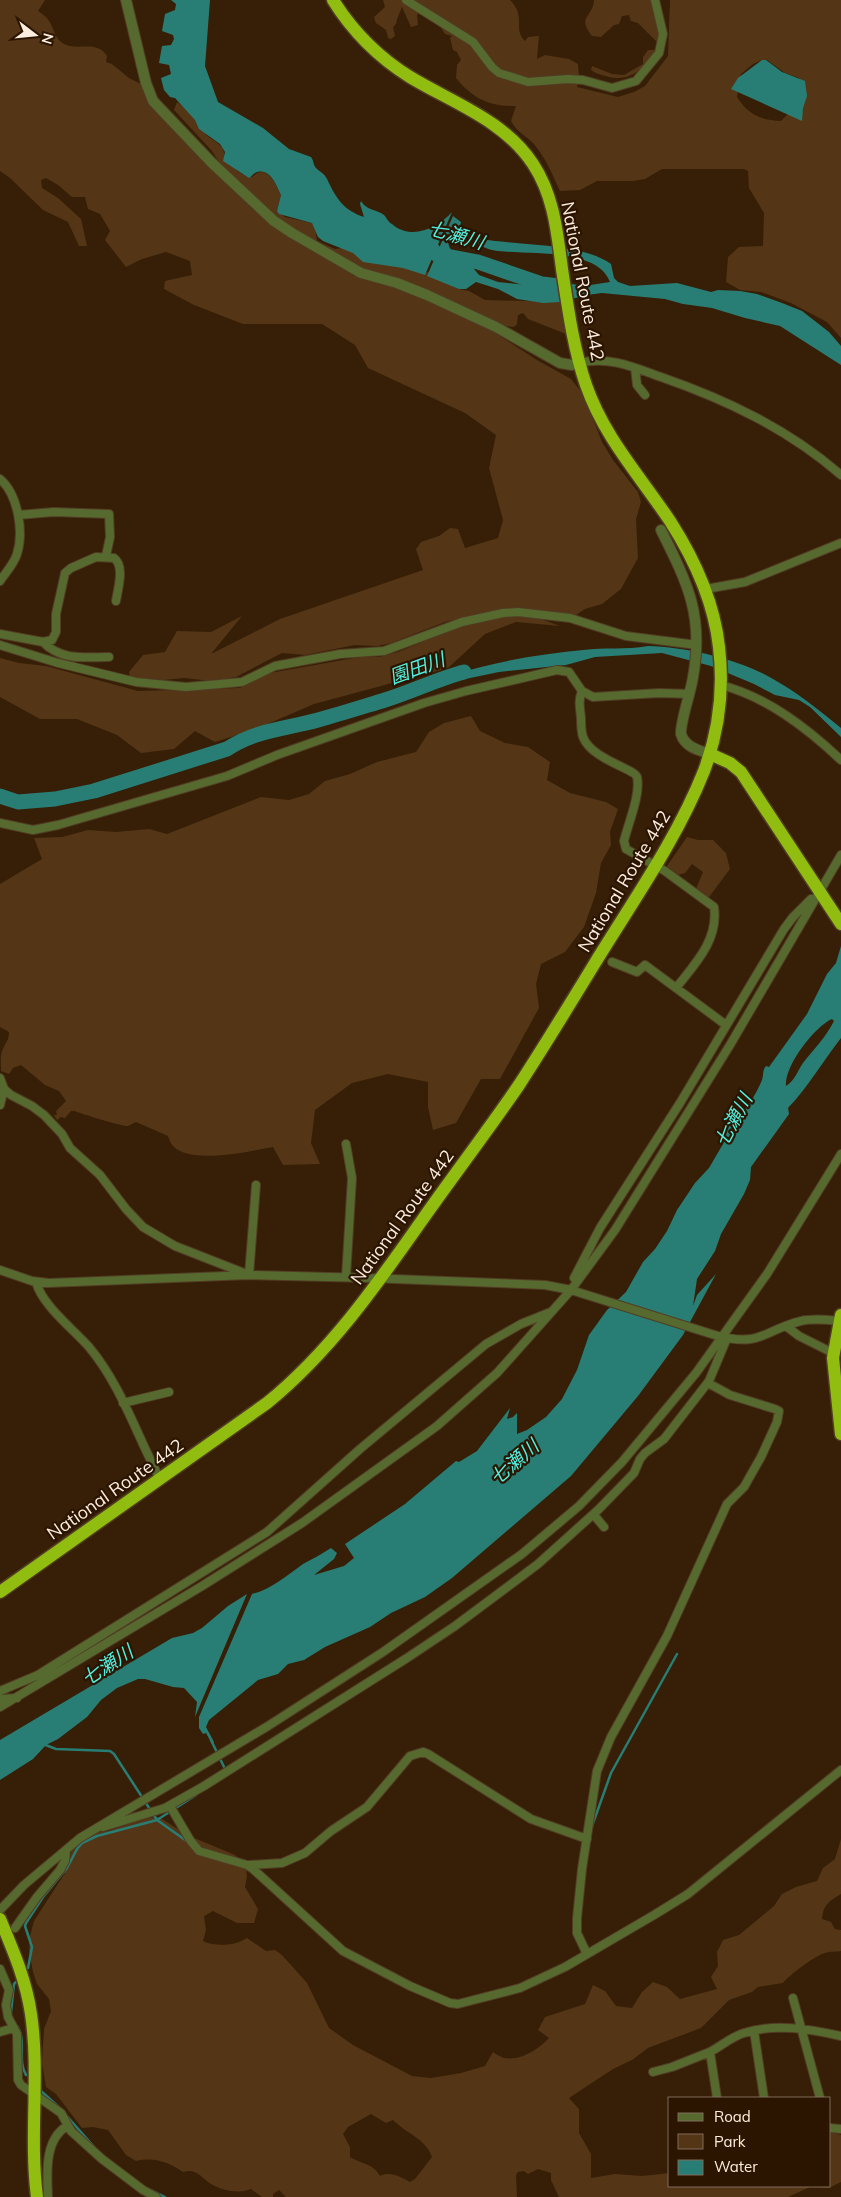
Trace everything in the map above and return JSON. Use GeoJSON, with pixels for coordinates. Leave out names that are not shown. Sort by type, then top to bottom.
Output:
{"type":"FeatureCollection","features":[{"type":"Feature","properties":{"kind":"highway","name":"National Route 442"},"geometry":{"type":"LineString","coordinates":[[0,1592],[238,1426],[291,1383],[334,1338],[380,1278],[517,1087],[655,865],[690,803],[710,754],[718,716],[721,683],[720,653],[714,617],[706,590],[694,561],[675,529],[605,427],[590,394],[575,348],[555,220],[547,191],[531,161],[503,131],[390,64],[354,30],[333,0]]}},
{"type":"Feature","properties":{"kind":"highway"},"geometry":{"type":"LineString","coordinates":[[710,754],[730,763],[741,772],[838,919]]}},
{"type":"Feature","properties":{"kind":"highway"},"geometry":{"type":"LineString","coordinates":[[840,1319],[833,1354],[841,1434]]}},
{"type":"Feature","properties":{"kind":"highway"},"geometry":{"type":"LineString","coordinates":[[0,1919],[21,1971],[33,2030],[34,2153],[37,2197]]}},
{"type":"Feature","properties":{"kind":"street"},"geometry":{"type":"LineString","coordinates":[[126,0],[146,83],[153,101],[212,163],[274,221],[292,233],[360,273],[397,283],[427,295],[496,327],[560,363],[572,365],[603,360],[635,368],[688,386],[744,410],[803,446],[841,474]]}},
{"type":"Feature","properties":{"kind":"street"},"geometry":{"type":"LineString","coordinates":[[406,0],[473,42],[492,67],[499,73],[528,82],[568,78],[612,88],[636,80],[659,53],[663,34],[655,0]]}},
{"type":"Feature","properties":{"kind":"street"},"geometry":{"type":"LineString","coordinates":[[635,368],[637,385],[645,395]]}},
{"type":"Feature","properties":{"kind":"street"},"geometry":{"type":"LineString","coordinates":[[0,480],[12,492],[18,515],[19,543],[17,554],[0,581]]}},
{"type":"Feature","properties":{"kind":"street"},"geometry":{"type":"LineString","coordinates":[[18,515],[54,512],[109,514],[110,537],[106,556]]}},
{"type":"Feature","properties":{"kind":"street"},"geometry":{"type":"LineString","coordinates":[[661,530],[692,596],[696,623],[697,645],[690,694],[681,725],[682,738],[692,748],[710,754]]}},
{"type":"Feature","properties":{"kind":"street"},"geometry":{"type":"LineString","coordinates":[[706,590],[745,582],[841,543]]}},
{"type":"Feature","properties":{"kind":"street"},"geometry":{"type":"LineString","coordinates":[[0,634],[43,642],[50,641],[56,635],[56,614],[65,573],[91,559],[106,556],[114,558],[119,565],[116,600]]}},
{"type":"Feature","properties":{"kind":"street"},"geometry":{"type":"LineString","coordinates":[[0,645],[58,663],[136,682],[186,687],[242,682],[276,666],[340,654],[384,651],[462,622],[503,613],[518,612],[570,618],[626,636],[697,645]]}},
{"type":"Feature","properties":{"kind":"street"},"geometry":{"type":"LineString","coordinates":[[43,642],[54,653],[62,656],[109,657]]}},
{"type":"Feature","properties":{"kind":"street"},"geometry":{"type":"LineString","coordinates":[[0,823],[33,830],[58,825],[227,776],[278,755],[424,704],[466,691],[557,670],[570,672],[582,691],[589,696],[599,698],[659,693],[690,694]]}},
{"type":"Feature","properties":{"kind":"street"},"geometry":{"type":"LineString","coordinates":[[721,683],[767,703],[841,760]]}},
{"type":"Feature","properties":{"kind":"street"},"geometry":{"type":"LineString","coordinates":[[582,691],[579,701],[582,733],[585,742],[600,756],[634,772],[637,776],[636,796],[624,841],[626,849],[655,865],[713,905],[712,932],[708,944],[702,955],[676,988]]}},
{"type":"Feature","properties":{"kind":"street"},"geometry":{"type":"LineString","coordinates":[[0,1707],[251,1556],[358,1484],[437,1426],[497,1373],[554,1311],[615,1230],[646,1183],[734,1037],[841,855]]}},
{"type":"Feature","properties":{"kind":"street"},"geometry":{"type":"LineString","coordinates":[[571,1290],[580,1266],[600,1228],[676,1111],[784,929],[793,917],[819,891]]}},
{"type":"Feature","properties":{"kind":"street"},"geometry":{"type":"LineString","coordinates":[[612,962],[637,972],[645,965],[726,1025]]}},
{"type":"Feature","properties":{"kind":"street"},"geometry":{"type":"LineString","coordinates":[[0,1078],[4,1089],[15,1098],[30,1104],[44,1115],[62,1134],[70,1148],[103,1178],[126,1209],[152,1234],[175,1246],[249,1276]]}},
{"type":"Feature","properties":{"kind":"street"},"geometry":{"type":"LineString","coordinates":[[0,1104],[4,1089]]}},
{"type":"Feature","properties":{"kind":"street"},"geometry":{"type":"LineString","coordinates":[[346,1144],[352,1178],[346,1277]]}},
{"type":"Feature","properties":{"kind":"street"},"geometry":{"type":"LineString","coordinates":[[0,1910],[24,1885],[92,1830],[327,1689],[416,1630],[522,1554],[579,1506],[622,1462],[696,1374],[773,1266],[841,1154]]}},
{"type":"Feature","properties":{"kind":"street"},"geometry":{"type":"LineString","coordinates":[[249,1276],[256,1185]]}},
{"type":"Feature","properties":{"kind":"street"},"geometry":{"type":"LineString","coordinates":[[0,1270],[36,1282],[49,1283],[249,1276],[380,1278],[545,1285],[580,1292],[723,1337],[753,1340],[786,1326],[811,1320],[840,1319]]}},
{"type":"Feature","properties":{"kind":"street"},"geometry":{"type":"LineString","coordinates":[[36,1282],[50,1305],[96,1357],[123,1403],[160,1479]]}},
{"type":"Feature","properties":{"kind":"street"},"geometry":{"type":"LineString","coordinates":[[0,1691],[38,1675],[257,1538],[482,1347],[516,1326],[554,1311]]}},
{"type":"Feature","properties":{"kind":"street"},"geometry":{"type":"LineString","coordinates":[[786,1326],[799,1336],[833,1354]]}},
{"type":"Feature","properties":{"kind":"street"},"geometry":{"type":"LineString","coordinates":[[92,1830],[170,1806],[358,1690],[456,1626],[538,1564],[594,1515],[634,1474],[639,1461],[646,1453],[664,1439],[708,1383],[723,1337]]}},
{"type":"Feature","properties":{"kind":"street"},"geometry":{"type":"LineString","coordinates":[[587,1954],[579,1937],[577,1924],[580,1888],[596,1775],[610,1737],[667,1636],[727,1504],[747,1481],[768,1444],[778,1418],[779,1411],[725,1392],[708,1383]]}},
{"type":"Feature","properties":{"kind":"street"},"geometry":{"type":"LineString","coordinates":[[123,1403],[169,1392]]}},
{"type":"Feature","properties":{"kind":"street"},"geometry":{"type":"LineString","coordinates":[[594,1515],[604,1527]]}},
{"type":"Feature","properties":{"kind":"street"},"geometry":{"type":"LineString","coordinates":[[0,1699],[17,1698]]}},
{"type":"Feature","properties":{"kind":"street"},"geometry":{"type":"LineString","coordinates":[[170,1806],[190,1840],[199,1851],[248,1865],[282,1863],[305,1853],[367,1807],[410,1756],[423,1752],[531,1819],[587,1839]]}},
{"type":"Feature","properties":{"kind":"street"},"geometry":{"type":"LineString","coordinates":[[248,1865],[343,1951],[410,1986],[450,2003],[463,2003],[512,1991],[565,1966],[688,1894],[841,1770]]}},
{"type":"Feature","properties":{"kind":"street"},"geometry":{"type":"LineString","coordinates":[[15,1928],[37,1897],[60,1870],[65,1861],[66,1851]]}},
{"type":"Feature","properties":{"kind":"street"},"geometry":{"type":"LineString","coordinates":[[0,1969],[8,1987],[8,2016],[17,2034],[18,2080],[21,2085],[60,2114],[66,2126],[102,2159],[143,2190],[156,2197]]}},
{"type":"Feature","properties":{"kind":"street"},"geometry":{"type":"LineString","coordinates":[[793,1998],[820,2097]]}},
{"type":"Feature","properties":{"kind":"street"},"geometry":{"type":"LineString","coordinates":[[653,2072],[672,2067],[710,2052],[739,2035],[754,2032],[789,2027],[841,2036]]}},
{"type":"Feature","properties":{"kind":"street"},"geometry":{"type":"LineString","coordinates":[[0,2032],[14,2028]]}},
{"type":"Feature","properties":{"kind":"street"},"geometry":{"type":"LineString","coordinates":[[754,2032],[764,2097]]}},
{"type":"Feature","properties":{"kind":"street"},"geometry":{"type":"LineString","coordinates":[[710,2052],[717,2097]]}},
{"type":"Feature","properties":{"kind":"street"},"geometry":{"type":"LineString","coordinates":[[48,2197],[47,2171],[52,2144],[56,2134],[66,2126]]}},
{"type":"Feature","properties":{"kind":"green space"},"geometry":{"type":"Polygon","coordinates":[[[0,0],[45,0],[38,11],[47,18],[61,42],[70,46],[93,47],[103,51],[107,56],[106,62],[141,84],[157,111],[190,146],[221,165],[212,151],[174,110],[177,102],[187,109],[203,131],[223,148],[224,157],[236,170],[252,177],[262,172],[270,177],[281,195],[277,211],[285,217],[312,223],[315,227],[317,241],[335,249],[348,247],[436,275],[459,289],[469,291],[485,300],[560,302],[566,334],[528,319],[523,313],[518,315],[517,324],[514,327],[478,322],[537,360],[571,379],[583,394],[602,442],[613,460],[638,492],[641,502],[636,519],[638,558],[621,589],[602,604],[585,609],[576,615],[538,618],[560,626],[516,622],[485,634],[448,668],[314,704],[256,729],[215,742],[195,731],[174,749],[141,753],[117,735],[77,719],[40,719],[0,697],[0,658],[19,663],[46,666],[138,691],[240,688],[270,673],[360,657],[379,657],[398,652],[463,625],[475,617],[474,615],[445,622],[391,643],[377,646],[355,645],[305,655],[282,653],[236,677],[212,681],[184,678],[163,680],[130,678],[129,672],[143,655],[165,652],[177,631],[211,632],[242,616],[211,654],[280,619],[423,570],[416,549],[421,542],[439,536],[450,528],[458,529],[465,548],[498,538],[503,520],[489,468],[496,435],[465,413],[368,368],[355,345],[322,324],[243,324],[194,305],[164,289],[165,281],[192,275],[190,261],[166,252],[142,259],[126,267],[105,240],[110,231],[100,214],[88,209],[85,197],[72,197],[46,178],[41,180],[42,188],[58,198],[81,219],[87,246],[79,246],[68,222],[43,210],[10,178],[0,171],[0,0]]]}},
{"type":"Feature","properties":{"kind":"green space"},"geometry":{"type":"Polygon","coordinates":[[[383,0],[510,0],[518,12],[521,36],[525,41],[528,37],[539,36],[537,59],[545,55],[569,59],[578,64],[579,77],[577,87],[618,97],[645,86],[668,56],[670,0],[841,0],[841,338],[827,322],[791,303],[761,292],[740,290],[726,282],[728,257],[739,247],[763,246],[764,213],[749,188],[748,171],[744,169],[662,169],[645,179],[597,181],[580,190],[560,191],[542,154],[511,121],[516,106],[498,105],[482,100],[468,91],[456,78],[457,65],[461,60],[457,52],[453,50],[450,38],[452,36],[445,34],[438,23],[420,12],[417,15],[418,25],[411,27],[402,7],[396,24],[393,27],[395,36],[391,39],[388,38],[386,30],[376,23],[374,17],[385,7],[383,0]],[[464,33],[457,37],[477,49],[481,48],[475,38],[464,33]],[[767,60],[753,64],[741,74],[737,97],[755,115],[781,121],[802,100],[799,78],[785,73],[767,60]]]}},
{"type":"Feature","properties":{"kind":"green space"},"geometry":{"type":"Polygon","coordinates":[[[594,0],[652,0],[660,22],[660,40],[656,41],[638,23],[631,21],[629,15],[622,16],[619,24],[614,25],[601,37],[592,36],[587,29],[585,21],[594,0]]]}},
{"type":"Feature","properties":{"kind":"green space"},"geometry":{"type":"Polygon","coordinates":[[[658,46],[660,48],[633,75],[618,78],[609,77],[591,70],[592,66],[612,74],[624,75],[643,64],[643,57],[648,50],[654,50],[658,46]]]}},
{"type":"Feature","properties":{"kind":"green space"},"geometry":{"type":"Polygon","coordinates":[[[471,716],[480,731],[505,743],[528,747],[550,762],[547,780],[570,793],[606,802],[618,809],[610,832],[611,845],[601,863],[596,893],[584,927],[565,952],[541,964],[536,984],[539,1008],[500,1079],[481,1079],[456,1123],[433,1130],[428,1107],[428,1082],[388,1074],[352,1083],[315,1110],[311,1143],[320,1164],[283,1165],[273,1147],[221,1155],[193,1155],[181,1152],[173,1146],[168,1136],[136,1122],[125,1126],[75,1111],[71,1111],[65,1118],[61,1117],[57,1120],[54,1115],[57,1115],[56,1111],[66,1101],[59,1091],[45,1085],[21,1065],[13,1068],[9,1074],[1,1071],[1,1054],[8,1040],[9,1032],[0,1027],[0,884],[42,859],[34,838],[62,837],[88,830],[116,832],[149,829],[167,834],[261,797],[289,800],[309,794],[325,781],[350,774],[377,762],[416,752],[429,732],[444,723],[471,716]]]}},
{"type":"Feature","properties":{"kind":"green space"},"geometry":{"type":"Polygon","coordinates":[[[687,837],[698,840],[713,840],[726,853],[730,869],[709,897],[705,898],[696,889],[703,872],[692,864],[685,873],[678,875],[667,866],[687,837]]]}},
{"type":"Feature","properties":{"kind":"green space"},"geometry":{"type":"Polygon","coordinates":[[[159,1817],[187,1835],[235,1855],[245,1863],[247,1876],[245,1887],[258,1909],[254,1923],[237,1923],[213,1911],[204,1916],[206,1930],[203,1941],[225,1945],[237,1943],[247,1938],[266,1951],[275,1950],[282,1955],[307,1983],[329,2028],[353,2045],[412,2076],[431,2078],[461,2073],[485,2066],[493,2052],[504,2058],[517,2058],[529,2053],[549,2038],[538,2030],[545,2017],[585,2004],[593,1985],[605,1991],[616,2006],[632,2008],[642,1992],[653,1982],[667,1987],[680,1999],[717,1989],[711,1977],[718,1966],[717,1952],[723,1940],[739,1935],[774,1906],[782,1894],[796,1887],[817,1881],[823,1868],[835,1859],[841,1839],[841,1894],[827,1904],[822,1919],[831,1922],[835,1929],[841,1930],[841,1951],[827,1952],[815,1958],[783,1983],[758,1987],[752,1992],[729,2000],[701,2028],[648,2048],[632,2060],[613,2069],[569,2098],[579,2109],[579,2133],[591,2154],[591,2178],[615,2174],[642,2176],[668,2173],[668,2187],[810,2187],[788,2197],[559,2197],[551,2180],[551,2173],[538,2169],[528,2174],[524,2171],[518,2172],[516,2175],[517,2197],[286,2197],[279,2190],[273,2194],[273,2197],[262,2197],[251,2189],[231,2191],[221,2188],[211,2184],[195,2172],[183,2172],[161,2161],[136,2161],[126,2155],[108,2130],[93,2127],[82,2128],[56,2094],[46,2087],[42,2063],[44,2029],[51,2011],[49,1999],[37,1984],[29,1951],[34,1921],[65,1873],[73,1846],[95,1832],[108,1831],[145,1818],[159,1817]],[[371,2114],[348,2127],[343,2134],[350,2147],[350,2157],[370,2166],[380,2176],[392,2174],[410,2182],[415,2179],[432,2157],[421,2141],[393,2120],[386,2123],[371,2114]]]}},
{"type":"Feature","properties":{"kind":"green space"},"geometry":{"type":"Polygon","coordinates":[[[831,2132],[841,2135],[841,2182],[831,2187],[831,2132]]]}},
{"type":"Feature","properties":{"kind":"water"},"geometry":{"type":"Polygon","coordinates":[[[171,0],[210,0],[205,66],[218,102],[263,128],[289,149],[311,157],[315,167],[325,175],[337,198],[345,207],[364,217],[360,204],[361,201],[366,207],[381,213],[389,222],[407,232],[416,232],[432,227],[452,212],[425,275],[403,268],[363,262],[353,253],[323,241],[318,237],[312,223],[279,214],[277,211],[281,195],[269,175],[265,172],[260,172],[255,173],[249,178],[223,161],[225,152],[220,144],[199,129],[195,120],[175,98],[170,97],[164,90],[161,78],[171,74],[169,65],[159,63],[162,46],[171,45],[174,39],[173,35],[162,31],[165,14],[175,10],[176,4],[171,0]]]}},
{"type":"Feature","properties":{"kind":"water"},"geometry":{"type":"Polygon","coordinates":[[[762,60],[766,60],[782,72],[805,81],[807,96],[803,108],[802,121],[731,89],[738,78],[762,60]]]}},
{"type":"Feature","properties":{"kind":"water"},"geometry":{"type":"Polygon","coordinates":[[[453,216],[461,222],[460,228],[462,231],[482,239],[552,246],[599,257],[611,264],[614,278],[618,282],[630,286],[677,283],[711,292],[718,290],[757,294],[782,303],[802,311],[829,332],[841,346],[841,365],[780,326],[712,308],[683,304],[665,299],[602,293],[560,302],[543,303],[517,299],[498,289],[476,282],[466,289],[459,289],[427,276],[445,234],[453,216]],[[445,234],[450,248],[455,252],[465,252],[471,258],[474,269],[479,275],[498,282],[535,286],[543,282],[560,282],[584,286],[610,282],[603,271],[591,263],[575,258],[540,253],[492,250],[459,235],[445,234]]]}},
{"type":"Feature","properties":{"kind":"water"},"geometry":{"type":"Polygon","coordinates":[[[648,646],[712,655],[759,672],[791,690],[825,715],[841,728],[841,737],[810,707],[799,700],[775,695],[711,666],[662,653],[595,657],[566,665],[499,672],[422,688],[393,698],[462,672],[510,660],[591,649],[648,646]]]}},
{"type":"Feature","properties":{"kind":"water"},"geometry":{"type":"Polygon","coordinates":[[[841,946],[841,1038],[788,1108],[789,1114],[751,1167],[750,1180],[744,1194],[721,1234],[715,1251],[697,1279],[693,1306],[697,1295],[716,1274],[683,1335],[638,1396],[571,1476],[452,1578],[425,1597],[391,1613],[370,1627],[325,1647],[304,1660],[288,1664],[278,1674],[258,1680],[209,1720],[206,1727],[214,1742],[212,1744],[206,1733],[203,1734],[199,1728],[199,1717],[252,1594],[272,1585],[331,1548],[337,1553],[334,1559],[314,1575],[344,1566],[354,1558],[345,1544],[405,1504],[456,1461],[459,1462],[477,1451],[510,1408],[507,1419],[517,1413],[517,1434],[527,1430],[546,1417],[562,1399],[577,1370],[589,1335],[607,1310],[626,1292],[643,1262],[655,1249],[667,1231],[677,1210],[695,1183],[709,1168],[723,1144],[728,1124],[732,1124],[749,1104],[762,1080],[766,1066],[769,1067],[807,1014],[827,974],[836,963],[841,946]],[[832,1019],[825,1023],[809,1038],[790,1068],[786,1086],[824,1038],[834,1021],[832,1019]]]}},
{"type":"Feature","properties":{"kind":"water"},"geometry":{"type":"Polygon","coordinates":[[[247,1594],[195,1717],[197,1702],[184,1688],[138,1679],[117,1688],[101,1700],[87,1717],[58,1739],[46,1745],[33,1759],[0,1780],[0,1740],[172,1638],[193,1633],[202,1628],[228,1606],[247,1594]]]}},
{"type":"Feature","properties":{"kind":"waterway","name":"七瀬川"},"geometry":{"type":"LineString","coordinates":[[419,244],[428,244],[436,254],[478,262],[542,284],[559,286]]}},
{"type":"Feature","properties":{"kind":"waterway","name":"園田川"},"geometry":{"type":"LineString","coordinates":[[0,796],[18,802],[55,799],[94,791],[227,749],[260,734],[318,720],[395,697],[464,672]]}},
{"type":"Feature","properties":{"kind":"waterway"},"geometry":{"type":"LineString","coordinates":[[591,1829],[611,1773],[677,1654]]}},
{"type":"Feature","properties":{"kind":"waterway"},"geometry":{"type":"LineString","coordinates":[[211,1740],[226,1771]]}},
{"type":"Feature","properties":{"kind":"waterway"},"geometry":{"type":"LineString","coordinates":[[43,1744],[56,1749],[110,1751],[114,1754],[157,1820],[188,1842]]}},
{"type":"Feature","properties":{"kind":"waterway"},"geometry":{"type":"LineString","coordinates":[[28,1968],[32,1947],[25,1926],[26,1923],[43,1897],[67,1868],[82,1843],[97,1836],[157,1820],[196,1795]]}},
{"type":"Feature","properties":{"kind":"waterway"},"geometry":{"type":"LineString","coordinates":[[11,2012],[14,1984],[16,1982]]}},
{"type":"Feature","properties":{"kind":"waterway"},"geometry":{"type":"LineString","coordinates":[[17,2026],[20,2032],[22,2063],[26,2075]]}},
{"type":"Feature","properties":{"kind":"waterway"},"geometry":{"type":"LineString","coordinates":[[41,2091],[62,2110]]}},
{"type":"Feature","properties":{"kind":"waterway"},"geometry":{"type":"LineString","coordinates":[[65,2114],[95,2148]]}},
{"type":"Feature","properties":{"kind":"waterway"},"geometry":{"type":"LineString","coordinates":[[151,2190],[165,2197]]}}]}
